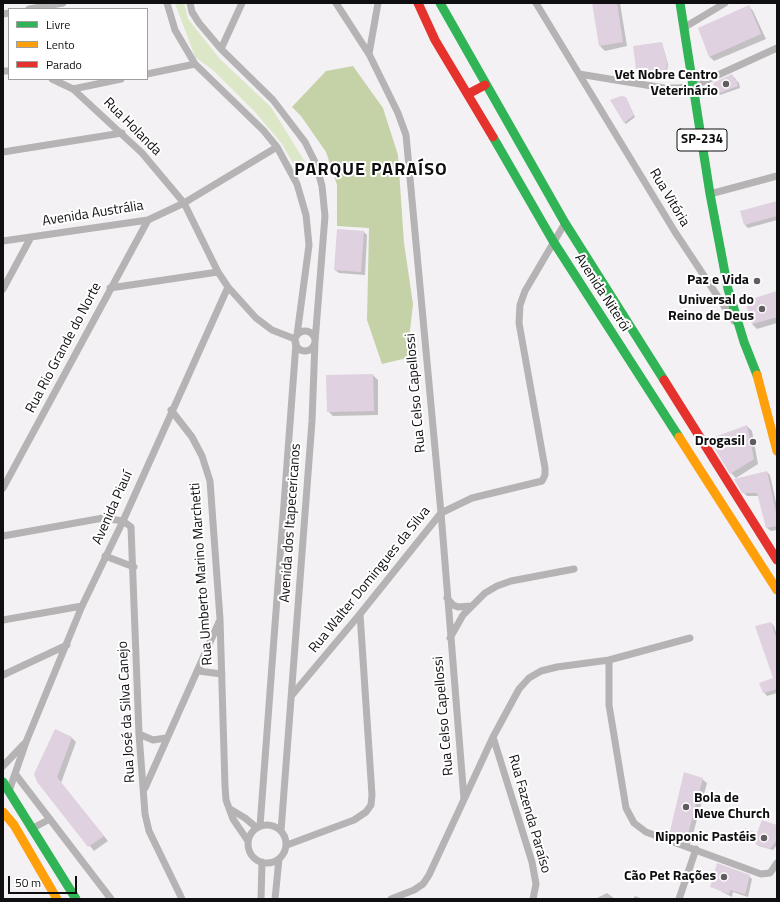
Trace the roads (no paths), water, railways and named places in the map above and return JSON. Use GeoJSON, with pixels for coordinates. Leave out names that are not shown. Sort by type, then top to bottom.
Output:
{"type":"FeatureCollection","features":[{"type":"Feature","properties":{"kind":"main road","name":"Avenida Niterói"},"geometry":{"type":"LineString","coordinates":[[418,3],[435,40],[553,241],[751,552],[777,590]]}},
{"type":"Feature","properties":{"kind":"main road","name":"Avenida Niterói"},"geometry":{"type":"LineString","coordinates":[[440,3],[485,85],[565,222],[777,560]]}},
{"type":"Feature","properties":{"kind":"main road","name":"SP-234"},"geometry":{"type":"LineString","coordinates":[[680,3],[685,27],[710,194],[728,290],[756,371],[777,451]]}},
{"type":"Feature","properties":{"kind":"main road"},"geometry":{"type":"LineString","coordinates":[[468,94],[485,85]]}},
{"type":"Feature","properties":{"kind":"main road"},"geometry":{"type":"LineString","coordinates":[[751,552],[767,543]]}},
{"type":"Feature","properties":{"kind":"main road"},"geometry":{"type":"LineString","coordinates":[[3,782],[76,899]]}},
{"type":"Feature","properties":{"kind":"main road"},"geometry":{"type":"LineString","coordinates":[[3,799],[9,791]]}},
{"type":"Feature","properties":{"kind":"main road"},"geometry":{"type":"LineString","coordinates":[[3,812],[14,825],[57,899]]}},
{"type":"Feature","properties":{"kind":"street"},"geometry":{"type":"LineString","coordinates":[[35,8],[63,3]]}},
{"type":"Feature","properties":{"kind":"street","name":"Avenida dos Itapecericanos"},"geometry":{"type":"LineString","coordinates":[[167,3],[175,30],[194,64],[259,126],[277,146],[297,184],[306,215],[308,251],[296,339],[259,827]]}},
{"type":"Feature","properties":{"kind":"street","name":"Avenida dos Itapecericanos"},"geometry":{"type":"LineString","coordinates":[[190,3],[192,12],[199,23],[221,49],[273,100],[305,142],[316,164],[322,186],[325,216],[315,342],[312,421],[281,831]]}},
{"type":"Feature","properties":{"kind":"street"},"geometry":{"type":"LineString","coordinates":[[221,49],[242,3]]}},
{"type":"Feature","properties":{"kind":"street","name":"Rua Celso Capellossi"},"geometry":{"type":"LineString","coordinates":[[336,3],[369,54],[398,113],[406,134],[441,513],[464,799]]}},
{"type":"Feature","properties":{"kind":"street"},"geometry":{"type":"LineString","coordinates":[[369,54],[378,3]]}},
{"type":"Feature","properties":{"kind":"street","name":"Rua Vitória"},"geometry":{"type":"LineString","coordinates":[[536,3],[675,232],[742,332]]}},
{"type":"Feature","properties":{"kind":"street"},"geometry":{"type":"LineString","coordinates":[[685,27],[725,3]]}},
{"type":"Feature","properties":{"kind":"street"},"geometry":{"type":"LineString","coordinates":[[579,74],[664,88],[694,86],[777,48]]}},
{"type":"Feature","properties":{"kind":"street"},"geometry":{"type":"LineString","coordinates":[[148,74],[194,64]]}},
{"type":"Feature","properties":{"kind":"street","name":"Rua Holanda"},"geometry":{"type":"LineString","coordinates":[[54,80],[73,89],[142,153],[184,203],[218,272],[228,287],[256,318],[272,330],[296,339]]}},
{"type":"Feature","properties":{"kind":"street"},"geometry":{"type":"LineString","coordinates":[[73,89],[116,80]]}},
{"type":"Feature","properties":{"kind":"street"},"geometry":{"type":"LineString","coordinates":[[3,152],[122,133]]}},
{"type":"Feature","properties":{"kind":"street","name":"Avenida Austrália"},"geometry":{"type":"LineString","coordinates":[[3,241],[148,220],[184,203],[277,146]]}},
{"type":"Feature","properties":{"kind":"street"},"geometry":{"type":"LineString","coordinates":[[710,194],[777,176]]}},
{"type":"Feature","properties":{"kind":"street","name":"Rua Rio Grande do Norte"},"geometry":{"type":"LineString","coordinates":[[3,488],[148,220]]}},
{"type":"Feature","properties":{"kind":"street","name":"Rua Walter Domingues da Silva"},"geometry":{"type":"LineString","coordinates":[[292,695],[360,614],[441,513],[472,498],[542,481],[545,475],[519,323],[520,305],[525,291],[565,222]]}},
{"type":"Feature","properties":{"kind":"street"},"geometry":{"type":"LineString","coordinates":[[3,289],[31,237]]}},
{"type":"Feature","properties":{"kind":"street"},"geometry":{"type":"LineString","coordinates":[[110,288],[218,272]]}},
{"type":"Feature","properties":{"kind":"street","name":"Avenida Piauí"},"geometry":{"type":"LineString","coordinates":[[9,791],[16,775],[26,742],[82,606],[123,521],[171,410],[228,287]]}},
{"type":"Feature","properties":{"kind":"street"},"geometry":{"type":"LineString","coordinates":[[302,332],[309,332],[314,336],[315,342],[312,347],[307,350],[298,348],[296,339],[302,332]]}},
{"type":"Feature","properties":{"kind":"street","name":"Rua Umberto Marino Marchetti"},"geometry":{"type":"LineString","coordinates":[[171,410],[192,437],[202,456],[210,481],[220,619],[225,786],[233,819],[248,841]]}},
{"type":"Feature","properties":{"kind":"street"},"geometry":{"type":"LineString","coordinates":[[3,536],[103,518],[123,521]]}},
{"type":"Feature","properties":{"kind":"street","name":"Rua José da Silva Canejo"},"geometry":{"type":"LineString","coordinates":[[123,521],[131,527],[134,567],[139,734],[145,814],[148,831],[182,899]]}},
{"type":"Feature","properties":{"kind":"street"},"geometry":{"type":"LineString","coordinates":[[105,556],[134,567]]}},
{"type":"Feature","properties":{"kind":"street"},"geometry":{"type":"LineString","coordinates":[[450,638],[463,615],[484,593],[511,581],[574,569]]}},
{"type":"Feature","properties":{"kind":"street"},"geometry":{"type":"LineString","coordinates":[[447,597],[453,605],[458,608],[471,606]]}},
{"type":"Feature","properties":{"kind":"street"},"geometry":{"type":"LineString","coordinates":[[3,620],[82,606]]}},
{"type":"Feature","properties":{"kind":"street"},"geometry":{"type":"LineString","coordinates":[[286,845],[354,820],[366,812],[371,805],[372,795],[360,614]]}},
{"type":"Feature","properties":{"kind":"street"},"geometry":{"type":"LineString","coordinates":[[144,790],[220,619]]}},
{"type":"Feature","properties":{"kind":"street"},"geometry":{"type":"LineString","coordinates":[[391,899],[414,890],[423,884],[429,875],[493,737],[519,689],[529,678],[541,671],[557,667],[609,660],[690,638]]}},
{"type":"Feature","properties":{"kind":"street"},"geometry":{"type":"LineString","coordinates":[[3,675],[67,644]]}},
{"type":"Feature","properties":{"kind":"street"},"geometry":{"type":"LineString","coordinates":[[609,660],[609,705],[626,808],[634,823],[646,832],[696,849],[760,874],[770,873],[777,863]]}},
{"type":"Feature","properties":{"kind":"street","name":"Rua Umberto Marino Marchetti"},"geometry":{"type":"LineString","coordinates":[[198,671],[222,674]]}},
{"type":"Feature","properties":{"kind":"street"},"geometry":{"type":"LineString","coordinates":[[139,734],[153,740],[166,738]]}},
{"type":"Feature","properties":{"kind":"street","name":"Rua Fazenda Paraíso"},"geometry":{"type":"LineString","coordinates":[[493,737],[532,862],[536,884],[533,899]]}},
{"type":"Feature","properties":{"kind":"street","name":"Avenida Piauí"},"geometry":{"type":"LineString","coordinates":[[3,766],[26,742]]}},
{"type":"Feature","properties":{"kind":"street"},"geometry":{"type":"LineString","coordinates":[[16,775],[111,899]]}},
{"type":"Feature","properties":{"kind":"street"},"geometry":{"type":"LineString","coordinates":[[230,809],[259,827],[271,826],[281,831],[286,840],[286,850],[280,859],[275,899]]}},
{"type":"Feature","properties":{"kind":"street"},"geometry":{"type":"LineString","coordinates":[[31,829],[50,819]]}},
{"type":"Feature","properties":{"kind":"street"},"geometry":{"type":"LineString","coordinates":[[259,827],[250,836],[248,841],[250,852],[262,862],[274,862],[280,859]]}},
{"type":"Feature","properties":{"kind":"street"},"geometry":{"type":"LineString","coordinates":[[679,899],[696,849]]}},
{"type":"Feature","properties":{"kind":"street"},"geometry":{"type":"LineString","coordinates":[[261,899],[262,862]]}},
{"type":"Feature","properties":{"kind":"place","name":"Vet Nobre Centro Veterinário"},"geometry":{"type":"Point","coordinates":[726,84]}},
{"type":"Feature","properties":{"kind":"place","name":"Paz e Vida"},"geometry":{"type":"Point","coordinates":[757,281]}},
{"type":"Feature","properties":{"kind":"place","name":"Universal do Reino de Deus"},"geometry":{"type":"Point","coordinates":[762,309]}},
{"type":"Feature","properties":{"kind":"place","name":"Drogasil"},"geometry":{"type":"Point","coordinates":[753,442]}},
{"type":"Feature","properties":{"kind":"place","name":"Bola de Neve Church"},"geometry":{"type":"Point","coordinates":[686,807]}},
{"type":"Feature","properties":{"kind":"place","name":"Nipponic Pastéis"},"geometry":{"type":"Point","coordinates":[764,838]}},
{"type":"Feature","properties":{"kind":"place","name":"Cão Pet Rações"},"geometry":{"type":"Point","coordinates":[724,877]}},
{"type":"Feature","properties":{"kind":"district","name":"PARQUE PARAÍSO"},"geometry":{"type":"Point","coordinates":[371,171]}}]}
